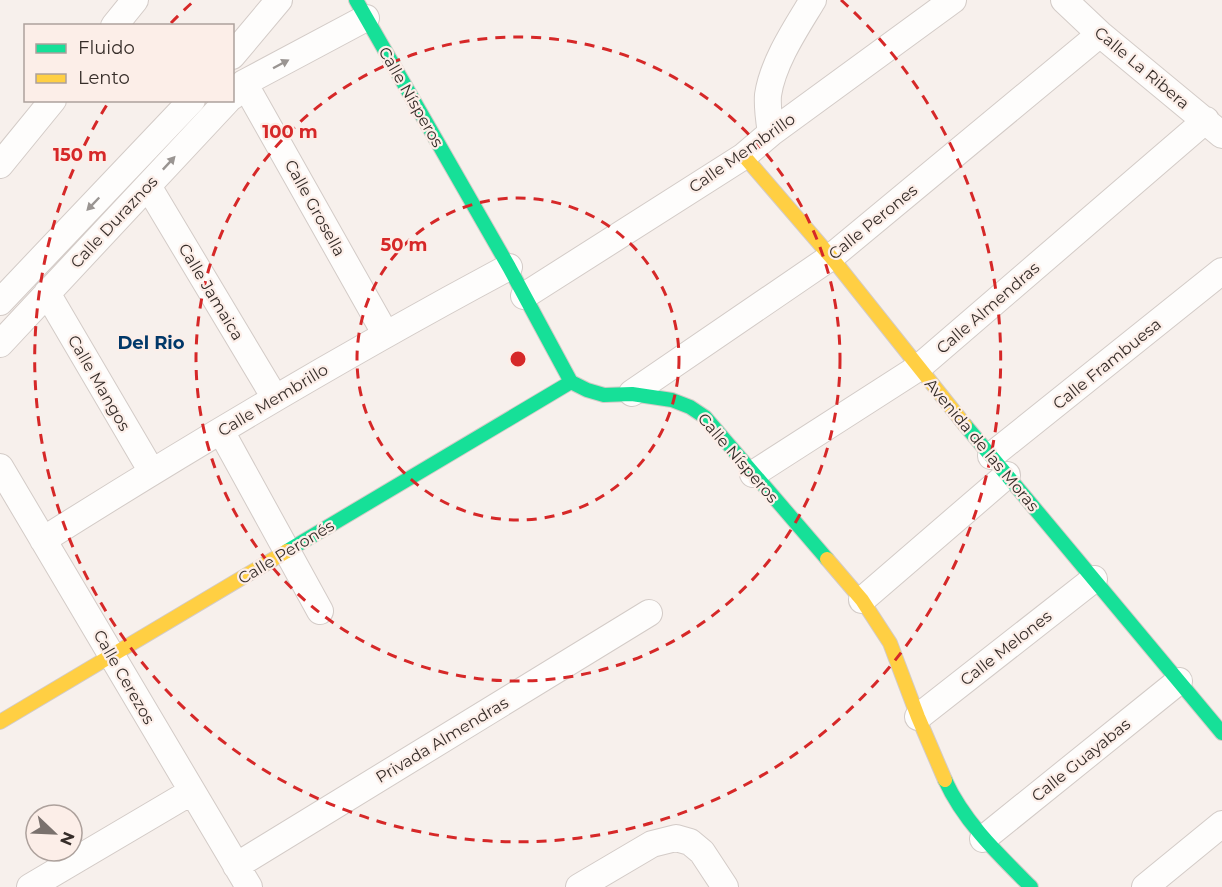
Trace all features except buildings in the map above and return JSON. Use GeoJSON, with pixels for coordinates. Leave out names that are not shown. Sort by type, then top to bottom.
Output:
{"type":"FeatureCollection","features":[{"type":"Feature","properties":{"kind":"street"},"geometry":{"type":"LineString","coordinates":[[116,24],[135,0]]}},
{"type":"Feature","properties":{"kind":"street"},"geometry":{"type":"LineString","coordinates":[[234,54],[279,0]]}},
{"type":"Feature","properties":{"kind":"street"},"geometry":{"type":"LineString","coordinates":[[771,133],[767,107],[771,80],[813,0]]}},
{"type":"Feature","properties":{"kind":"street","name":"Calle Membrillo"},"geometry":{"type":"LineString","coordinates":[[524,296],[744,156],[771,133],[953,0]]}},
{"type":"Feature","properties":{"kind":"street","name":"Calle La Ribera"},"geometry":{"type":"LineString","coordinates":[[1064,0],[1100,34],[1214,127]]}},
{"type":"Feature","properties":{"kind":"street","name":"Calle Duraznos"},"geometry":{"type":"LineString","coordinates":[[235,93],[361,9]]}},
{"type":"Feature","properties":{"kind":"street","name":"Calle Nísperos"},"geometry":{"type":"LineString","coordinates":[[361,9],[509,267],[571,382],[592,393],[612,396],[632,393],[671,400],[697,410],[862,600],[890,643],[918,717],[950,791],[984,839],[1031,887]]}},
{"type":"Feature","properties":{"kind":"street","name":"Calle Perones"},"geometry":{"type":"LineString","coordinates":[[632,393],[831,257],[1100,34]]}},
{"type":"Feature","properties":{"kind":"street","name":"Calle Grosella"},"geometry":{"type":"LineString","coordinates":[[235,93],[385,333]]}},
{"type":"Feature","properties":{"kind":"street"},"geometry":{"type":"LineString","coordinates":[[0,165],[51,102]]}},
{"type":"Feature","properties":{"kind":"street","name":"Calle Duraznos"},"geometry":{"type":"LineString","coordinates":[[0,302],[190,102]]}},
{"type":"Feature","properties":{"kind":"street","name":"Calle Duraznos"},"geometry":{"type":"LineString","coordinates":[[0,344],[227,102]]}},
{"type":"Feature","properties":{"kind":"street","name":"Calle Almendras"},"geometry":{"type":"LineString","coordinates":[[753,474],[918,368],[1214,127]]}},
{"type":"Feature","properties":{"kind":"street","name":"Avenida de las Moras"},"geometry":{"type":"LineString","coordinates":[[744,156],[831,257],[918,368],[1222,733]]}},
{"type":"Feature","properties":{"kind":"street","name":"Calle Jamaica"},"geometry":{"type":"LineString","coordinates":[[148,186],[274,398]]}},
{"type":"Feature","properties":{"kind":"street","name":"Calle Membrillo"},"geometry":{"type":"LineString","coordinates":[[43,540],[274,398],[385,333],[509,267]]}},
{"type":"Feature","properties":{"kind":"street","name":"Calle Frambuesa"},"geometry":{"type":"LineString","coordinates":[[862,600],[999,466],[1222,271]]}},
{"type":"Feature","properties":{"kind":"street","name":"Calle Mangos"},"geometry":{"type":"LineString","coordinates":[[47,293],[152,472]]}},
{"type":"Feature","properties":{"kind":"street","name":"Calle Peronés"},"geometry":{"type":"LineString","coordinates":[[0,722],[571,382]]}},
{"type":"Feature","properties":{"kind":"street"},"geometry":{"type":"LineString","coordinates":[[221,431],[320,611]]}},
{"type":"Feature","properties":{"kind":"street","name":"Calle Cerezos"},"geometry":{"type":"LineString","coordinates":[[0,467],[242,876]]}},
{"type":"Feature","properties":{"kind":"street","name":"Calle Melones"},"geometry":{"type":"LineString","coordinates":[[918,717],[1094,579]]}},
{"type":"Feature","properties":{"kind":"street","name":"Privada Almendras"},"geometry":{"type":"LineString","coordinates":[[242,876],[649,614]]}},
{"type":"Feature","properties":{"kind":"street","name":"Calle Guayabas"},"geometry":{"type":"LineString","coordinates":[[984,839],[1179,681]]}},
{"type":"Feature","properties":{"kind":"street"},"geometry":{"type":"LineString","coordinates":[[30,887],[191,792]]}},
{"type":"Feature","properties":{"kind":"street"},"geometry":{"type":"LineString","coordinates":[[1145,887],[1222,824]]}},
{"type":"Feature","properties":{"kind":"street"},"geometry":{"type":"LineString","coordinates":[[579,887],[652,844],[676,838],[690,842],[702,852],[726,887]]}},
{"type":"Feature","properties":{"kind":"traffic: fast"},"geometry":{"type":"LineString","coordinates":[[356,0],[509,267],[571,382],[604,395],[632,394],[672,400],[690,407],[705,417],[827,559]]}},
{"type":"Feature","properties":{"kind":"traffic: fast"},"geometry":{"type":"LineString","coordinates":[[287,551],[571,382]]}},
{"type":"Feature","properties":{"kind":"traffic: fast"},"geometry":{"type":"LineString","coordinates":[[965,425],[1222,733]]}},
{"type":"Feature","properties":{"kind":"traffic: fast"},"geometry":{"type":"LineString","coordinates":[[945,780],[972,824],[1031,887]]}},
{"type":"Feature","properties":{"kind":"traffic: slow"},"geometry":{"type":"LineString","coordinates":[[744,156],[831,257],[965,425]]}},
{"type":"Feature","properties":{"kind":"traffic: slow"},"geometry":{"type":"LineString","coordinates":[[0,722],[287,551]]}},
{"type":"Feature","properties":{"kind":"traffic: slow"},"geometry":{"type":"LineString","coordinates":[[827,559],[862,600],[890,643],[945,780]]}},
{"type":"Feature","properties":{"kind":"district","name":"Del Rio"},"geometry":{"type":"Point","coordinates":[151,343]}}]}
